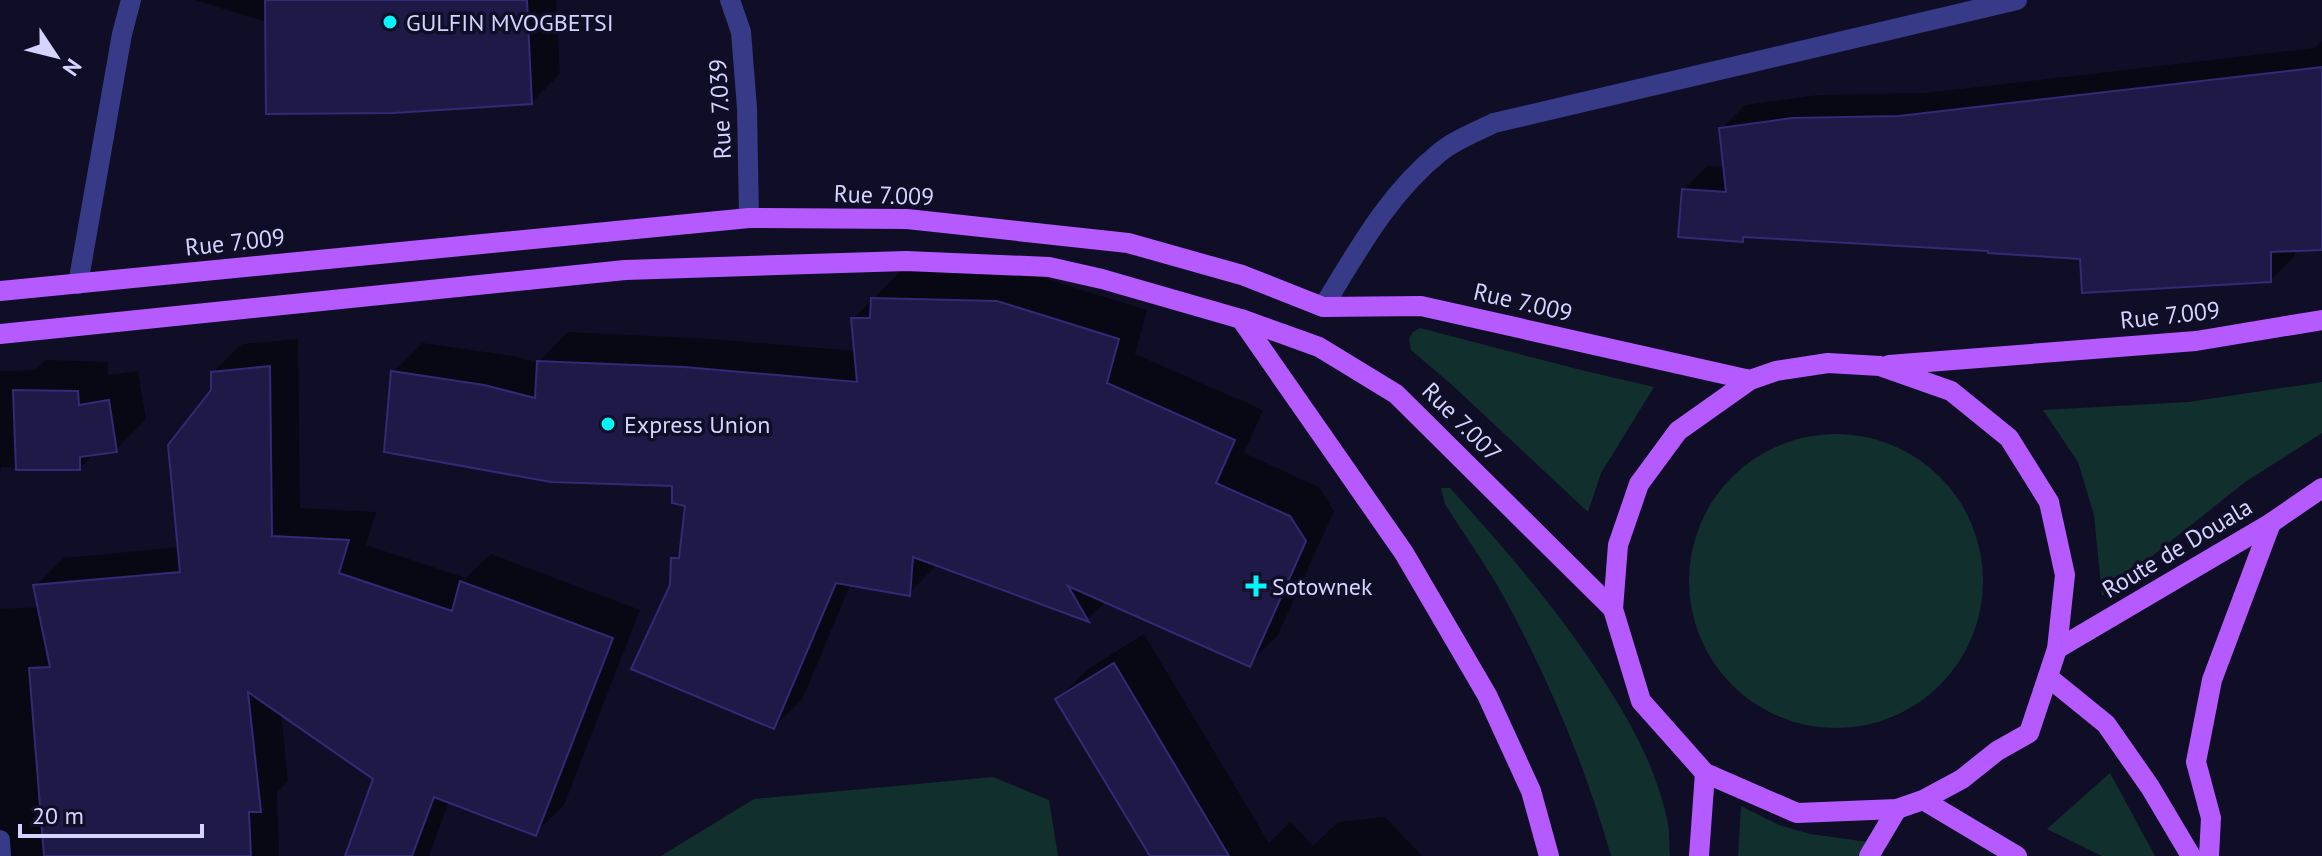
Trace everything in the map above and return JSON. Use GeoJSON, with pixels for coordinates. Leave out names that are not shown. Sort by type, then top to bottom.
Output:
{"type":"FeatureCollection","features":[{"type":"Feature","properties":{"kind":"main road","name":"Rue 7.009"},"geometry":{"type":"LineString","coordinates":[[0,291],[749,218],[907,219],[1128,243],[1242,275],[1323,307],[1421,306],[1750,380]]}},
{"type":"Feature","properties":{"kind":"main road"},"geometry":{"type":"LineString","coordinates":[[0,334],[625,270],[906,261],[1049,267],[1241,319],[1404,553],[1487,695],[1531,791],[1549,856]]}},
{"type":"Feature","properties":{"kind":"main road","name":"Rue 7.007"},"geometry":{"type":"LineString","coordinates":[[1241,319],[1319,347],[1396,394],[1613,609]]}},
{"type":"Feature","properties":{"kind":"main road","name":"Rue 7.009"},"geometry":{"type":"LineString","coordinates":[[1880,366],[2196,341],[2322,320]]}},
{"type":"Feature","properties":{"kind":"main road","name":"Route de Douala"},"geometry":{"type":"LineString","coordinates":[[1828,363],[1880,366],[1951,391],[2009,438],[2049,502],[2065,575],[2057,649],[2029,733],[1997,751],[1962,779],[1923,800],[1897,809],[1797,813],[1705,773],[1641,701],[1613,609],[1618,545],[1639,484],[1678,431],[1750,380],[1776,371],[1828,363]]}},
{"type":"Feature","properties":{"kind":"main road","name":"Route de Douala"},"geometry":{"type":"LineString","coordinates":[[2057,649],[2271,523],[2322,488]]}},
{"type":"Feature","properties":{"kind":"main road"},"geometry":{"type":"LineString","coordinates":[[2209,856],[2211,818],[2196,762],[2212,680],[2271,523]]}},
{"type":"Feature","properties":{"kind":"main road"},"geometry":{"type":"LineString","coordinates":[[2048,677],[2106,724],[2150,787],[2191,856]]}},
{"type":"Feature","properties":{"kind":"main road"},"geometry":{"type":"LineString","coordinates":[[1699,856],[1705,773]]}},
{"type":"Feature","properties":{"kind":"main road"},"geometry":{"type":"LineString","coordinates":[[1923,800],[2017,856]]}},
{"type":"Feature","properties":{"kind":"main road"},"geometry":{"type":"LineString","coordinates":[[1869,856],[1897,809]]}},
{"type":"Feature","properties":{"kind":"street"},"geometry":{"type":"LineString","coordinates":[[78,284],[122,34],[131,0]]}},
{"type":"Feature","properties":{"kind":"street","name":"Rue 7.039"},"geometry":{"type":"LineString","coordinates":[[730,0],[741,32],[747,108],[749,218]]}},
{"type":"Feature","properties":{"kind":"street"},"geometry":{"type":"LineString","coordinates":[[1323,307],[1369,231],[1404,185],[1442,150],[1494,123],[2017,0]]}},
{"type":"Feature","properties":{"kind":"street"},"geometry":{"type":"LineString","coordinates":[[0,840],[1,856]]}},
{"type":"Feature","properties":{"kind":"green space"},"geometry":{"type":"Polygon","coordinates":[[[1420,328],[1654,387],[1601,473],[1588,512],[1411,350],[1409,339],[1420,328]]]}},
{"type":"Feature","properties":{"kind":"green space"},"geometry":{"type":"Polygon","coordinates":[[[2322,382],[2322,433],[2245,482],[2102,596],[2094,515],[2078,462],[2043,410],[2189,402],[2322,382]]]}},
{"type":"Feature","properties":{"kind":"green space"},"geometry":{"type":"Polygon","coordinates":[[[1822,434],[1850,434],[1879,440],[1918,458],[1950,488],[1959,499],[1977,538],[1983,581],[1981,610],[1972,637],[1959,663],[1940,685],[1918,704],[1879,722],[1850,728],[1822,728],[1793,722],[1754,704],[1722,674],[1713,663],[1695,624],[1689,595],[1689,567],[1695,538],[1713,499],[1743,467],[1754,458],[1793,440],[1822,434]]]}},
{"type":"Feature","properties":{"kind":"green space"},"geometry":{"type":"Polygon","coordinates":[[[1441,488],[1450,488],[1529,578],[1611,692],[1656,780],[1668,824],[1670,856],[1611,856],[1578,756],[1551,691],[1504,597],[1445,504],[1441,488]]]}},
{"type":"Feature","properties":{"kind":"green space"},"geometry":{"type":"Polygon","coordinates":[[[2110,773],[2155,856],[2102,856],[2047,829],[2110,773]]]}},
{"type":"Feature","properties":{"kind":"green space"},"geometry":{"type":"Polygon","coordinates":[[[993,777],[1049,800],[1058,856],[661,856],[754,799],[993,777]]]}},
{"type":"Feature","properties":{"kind":"green space"},"geometry":{"type":"Polygon","coordinates":[[[1741,806],[1779,825],[1810,834],[1868,842],[1858,856],[1738,856],[1741,806]]]}},
{"type":"Feature","properties":{"kind":"building"},"geometry":{"type":"Polygon","coordinates":[[[265,0],[527,0],[532,104],[393,113],[266,114],[265,0]]]}},
{"type":"Feature","properties":{"kind":"building"},"geometry":{"type":"Polygon","coordinates":[[[2322,67],[2322,250],[2271,252],[2271,282],[2082,293],[2080,259],[1743,237],[1743,242],[1678,237],[1682,189],[1726,192],[1719,128],[1792,118],[1899,116],[2322,67]]]}},
{"type":"Feature","properties":{"kind":"building"},"geometry":{"type":"Polygon","coordinates":[[[871,298],[997,301],[1119,339],[1107,383],[1235,440],[1216,483],[1290,516],[1306,541],[1250,667],[1068,586],[1089,622],[913,557],[910,596],[836,583],[774,729],[631,669],[670,585],[671,558],[679,558],[685,506],[672,503],[672,486],[551,482],[384,452],[391,371],[484,385],[535,398],[537,361],[684,367],[857,382],[851,318],[870,318],[871,298]]]}},
{"type":"Feature","properties":{"kind":"building"},"geometry":{"type":"Polygon","coordinates":[[[270,366],[272,536],[349,540],[339,573],[452,611],[460,581],[613,638],[536,836],[434,797],[412,856],[345,856],[373,779],[248,692],[261,812],[249,812],[251,856],[44,856],[29,668],[50,667],[33,585],[180,572],[168,445],[211,390],[211,372],[270,366]]]}},
{"type":"Feature","properties":{"kind":"building"},"geometry":{"type":"Polygon","coordinates":[[[13,390],[78,391],[79,405],[109,400],[117,452],[80,457],[80,470],[16,470],[13,390]]]}},
{"type":"Feature","properties":{"kind":"building"},"geometry":{"type":"Polygon","coordinates":[[[1114,663],[1229,856],[1150,856],[1055,699],[1114,663]]]}},
{"type":"Feature","properties":{"kind":"place","name":"GULFIN MVOGBETSI"},"geometry":{"type":"Point","coordinates":[390,22]}},
{"type":"Feature","properties":{"kind":"place","name":"Express Union"},"geometry":{"type":"Point","coordinates":[608,424]}},
{"type":"Feature","properties":{"kind":"place","name":"Sotownek"},"geometry":{"type":"Point","coordinates":[1256,586]}}]}
